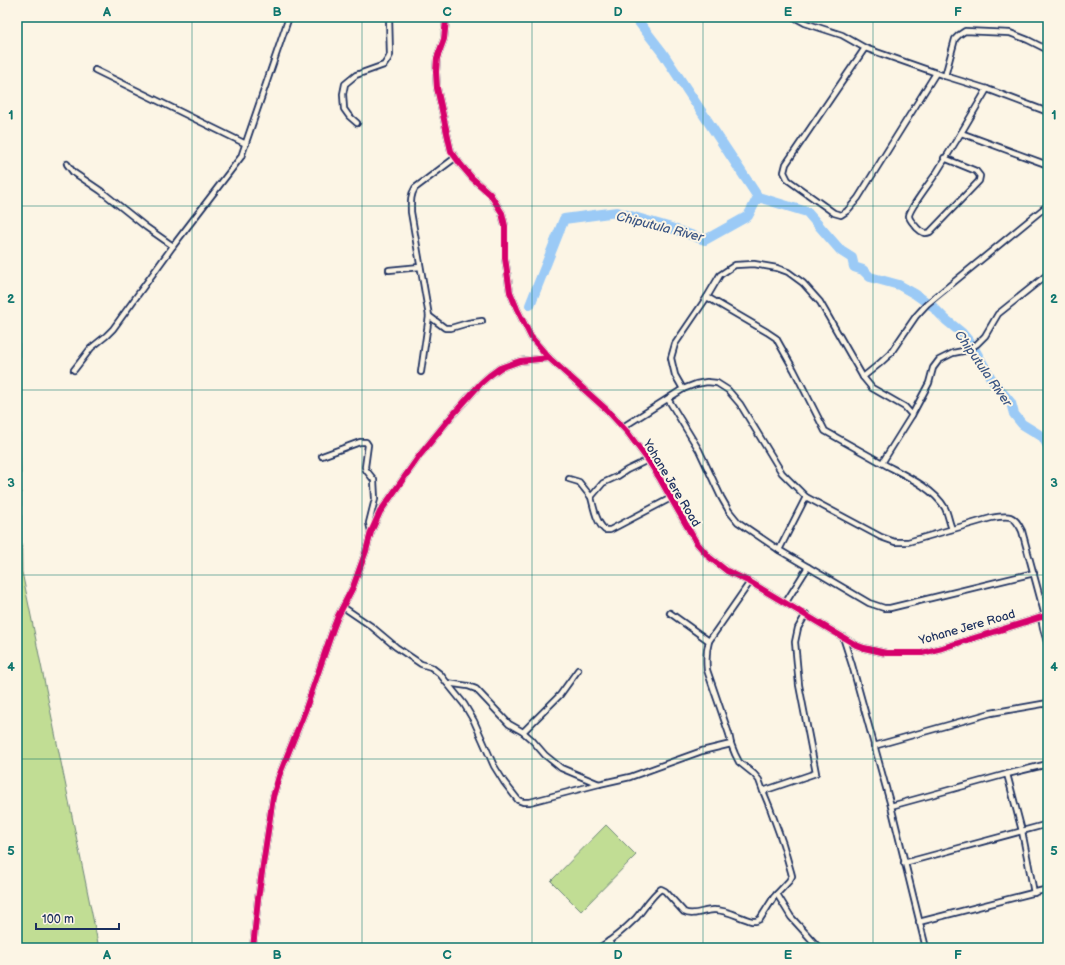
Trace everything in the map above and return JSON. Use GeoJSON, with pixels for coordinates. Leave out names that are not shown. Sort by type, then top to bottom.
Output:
{"type":"FeatureCollection","features":[{"type":"Feature","properties":{"kind":"street"},"geometry":{"type":"LineString","coordinates":[[74,370],[92,348],[113,329],[173,246],[241,157],[289,17]]}},
{"type":"Feature","properties":{"kind":"street"},"geometry":{"type":"LineString","coordinates":[[357,123],[344,109],[343,94],[345,84],[356,75],[384,65],[388,60],[390,55],[389,17]]}},
{"type":"Feature","properties":{"kind":"street","name":"Yohane Jere Road"},"geometry":{"type":"LineString","coordinates":[[445,17],[444,38],[437,58],[436,72],[437,88],[451,151],[472,178],[490,194],[502,213],[505,226],[505,258],[510,292],[516,309],[531,336],[549,358],[607,410],[623,427],[648,460],[696,542],[708,557],[727,571],[786,602],[843,637],[864,648],[886,653],[922,653],[1045,616]]}},
{"type":"Feature","properties":{"kind":"street"},"geometry":{"type":"LineString","coordinates":[[794,17],[805,23],[842,35],[865,48],[1048,112]]}},
{"type":"Feature","properties":{"kind":"street"},"geometry":{"type":"LineString","coordinates":[[945,76],[955,39],[959,34],[965,31],[1010,33],[1048,50]]}},
{"type":"Feature","properties":{"kind":"street"},"geometry":{"type":"LineString","coordinates":[[865,48],[786,164],[784,172],[788,180],[834,213],[841,215],[847,211],[858,198],[936,73]]}},
{"type":"Feature","properties":{"kind":"street"},"geometry":{"type":"LineString","coordinates":[[94,70],[246,144]]}},
{"type":"Feature","properties":{"kind":"street"},"geometry":{"type":"LineString","coordinates":[[944,158],[976,171],[980,176],[979,181],[930,232],[924,233],[919,230],[909,218],[909,214],[913,206],[936,172],[944,158],[961,133],[986,90]]}},
{"type":"Feature","properties":{"kind":"street"},"geometry":{"type":"LineString","coordinates":[[961,133],[1048,164]]}},
{"type":"Feature","properties":{"kind":"street"},"geometry":{"type":"LineString","coordinates":[[421,372],[429,316],[410,200],[412,192],[415,188],[456,158]]}},
{"type":"Feature","properties":{"kind":"street"},"geometry":{"type":"LineString","coordinates":[[66,164],[73,172],[101,191],[146,227],[173,246]]}},
{"type":"Feature","properties":{"kind":"street"},"geometry":{"type":"LineString","coordinates":[[863,377],[890,354],[916,316],[927,304],[1048,205]]}},
{"type":"Feature","properties":{"kind":"street"},"geometry":{"type":"LineString","coordinates":[[683,389],[675,375],[671,358],[675,344],[720,275],[735,265],[754,264],[777,268],[788,272],[803,284],[820,302],[863,377],[872,388],[905,407],[912,415]]}},
{"type":"Feature","properties":{"kind":"street"},"geometry":{"type":"LineString","coordinates":[[389,270],[420,266]]}},
{"type":"Feature","properties":{"kind":"street"},"geometry":{"type":"LineString","coordinates":[[882,462],[912,415],[929,384],[933,368],[939,360],[953,353],[968,350],[976,344],[985,336],[998,314],[1048,274]]}},
{"type":"Feature","properties":{"kind":"street"},"geometry":{"type":"LineString","coordinates":[[707,297],[776,338],[825,431],[882,462],[938,498],[946,509],[952,529]]}},
{"type":"Feature","properties":{"kind":"street"},"geometry":{"type":"LineString","coordinates":[[429,316],[446,328],[482,321]]}},
{"type":"Feature","properties":{"kind":"street"},"geometry":{"type":"LineString","coordinates":[[252,948],[273,797],[279,776],[305,711],[332,629],[353,587],[371,532],[380,512],[420,455],[481,383],[500,368],[520,361],[549,358]]}},
{"type":"Feature","properties":{"kind":"street"},"geometry":{"type":"LineString","coordinates":[[623,427],[683,389],[707,382],[717,383],[728,390],[740,404],[782,473],[806,497],[881,538],[895,542],[908,542],[991,518],[1005,516],[1011,517],[1015,520],[1022,531],[1045,616],[1043,628],[1048,645]]}},
{"type":"Feature","properties":{"kind":"street"},"geometry":{"type":"LineString","coordinates":[[668,398],[699,450],[721,498],[738,522],[808,568],[869,603],[884,608],[890,608],[1034,573]]}},
{"type":"Feature","properties":{"kind":"street"},"geometry":{"type":"LineString","coordinates":[[322,456],[360,442],[366,442],[368,444],[365,467],[374,480],[375,499],[369,523],[371,532]]}},
{"type":"Feature","properties":{"kind":"street"},"geometry":{"type":"LineString","coordinates":[[591,497],[603,484],[648,460]]}},
{"type":"Feature","properties":{"kind":"street"},"geometry":{"type":"LineString","coordinates":[[570,479],[579,482],[591,497],[598,520],[602,527],[606,530],[610,530],[671,498]]}},
{"type":"Feature","properties":{"kind":"street"},"geometry":{"type":"LineString","coordinates":[[779,550],[806,497]]}},
{"type":"Feature","properties":{"kind":"street"},"geometry":{"type":"LineString","coordinates":[[786,602],[808,568]]}},
{"type":"Feature","properties":{"kind":"street"},"geometry":{"type":"LineString","coordinates":[[599,948],[620,933],[636,918],[661,889],[665,891],[687,914],[710,910],[722,910],[752,921],[756,921],[760,919],[770,902],[792,876],[784,844],[759,780],[739,762],[735,754],[707,670],[706,651],[709,641],[750,582]]}},
{"type":"Feature","properties":{"kind":"street"},"geometry":{"type":"LineString","coordinates":[[343,607],[371,626],[396,647],[421,664],[430,667],[440,674],[464,704],[474,721],[494,766],[504,782],[518,800],[523,802],[530,802],[630,777],[702,751],[731,744]]}},
{"type":"Feature","properties":{"kind":"street"},"geometry":{"type":"LineString","coordinates":[[670,613],[709,641]]}},
{"type":"Feature","properties":{"kind":"street"},"geometry":{"type":"LineString","coordinates":[[763,791],[816,773],[799,685],[795,642],[798,628],[806,614]]}},
{"type":"Feature","properties":{"kind":"street"},"geometry":{"type":"LineString","coordinates":[[843,637],[891,806],[926,948]]}},
{"type":"Feature","properties":{"kind":"street"},"geometry":{"type":"LineString","coordinates":[[523,732],[560,695],[578,670]]}},
{"type":"Feature","properties":{"kind":"street"},"geometry":{"type":"LineString","coordinates":[[447,683],[468,686],[476,689],[509,724],[523,732],[545,755],[561,768],[600,784]]}},
{"type":"Feature","properties":{"kind":"street"},"geometry":{"type":"LineString","coordinates":[[874,746],[991,713],[1048,703]]}},
{"type":"Feature","properties":{"kind":"street"},"geometry":{"type":"LineString","coordinates":[[891,806],[1048,764]]}},
{"type":"Feature","properties":{"kind":"street"},"geometry":{"type":"LineString","coordinates":[[1007,774],[1022,830],[1034,893]]}},
{"type":"Feature","properties":{"kind":"street"},"geometry":{"type":"LineString","coordinates":[[904,863],[1048,824]]}},
{"type":"Feature","properties":{"kind":"street"},"geometry":{"type":"LineString","coordinates":[[920,922],[1048,889]]}},
{"type":"Feature","properties":{"kind":"street"},"geometry":{"type":"LineString","coordinates":[[778,894],[791,917],[819,948]]}},
{"type":"Feature","properties":{"kind":"street"},"geometry":{"type":"LineString","coordinates":[[609,941],[613,948]]}},
{"type":"Feature","properties":{"kind":"green space"},"geometry":{"type":"Polygon","coordinates":[[[17,328],[19,336],[22,572],[99,948],[17,948],[17,328]]]}},
{"type":"Feature","properties":{"kind":"green space"},"geometry":{"type":"Polygon","coordinates":[[[606,825],[636,855],[581,911],[551,881],[606,825]]]}},
{"type":"Feature","properties":{"kind":"waterway","name":"Chiputula River"},"geometry":{"type":"LineString","coordinates":[[635,17],[662,52],[758,197],[807,212],[841,251],[852,258],[854,267],[863,270],[870,277],[899,285],[932,306],[962,333],[972,345],[992,380],[1011,403],[1014,414],[1022,424],[1043,437],[1048,446]]}},
{"type":"Feature","properties":{"kind":"waterway","name":"Chiputula River"},"geometry":{"type":"LineString","coordinates":[[530,305],[564,219],[617,212],[705,240],[748,216],[758,197]]}},
{"type":"Feature","properties":{"kind":"cycle path"},"geometry":{"type":"LineString","coordinates":[[445,17],[444,39],[437,58],[436,72],[437,88],[451,151],[472,178],[490,194],[502,213],[505,226],[505,258],[510,292],[517,309],[531,337],[549,358],[607,410],[628,433],[660,479],[696,542],[709,557],[727,571],[750,582],[856,645],[886,653],[922,653],[1048,615]]}},
{"type":"Feature","properties":{"kind":"cycle path"},"geometry":{"type":"LineString","coordinates":[[253,948],[258,899],[273,797],[279,776],[305,711],[333,629],[353,587],[371,532],[380,512],[420,455],[481,383],[500,368],[520,361],[549,358]]}}]}
